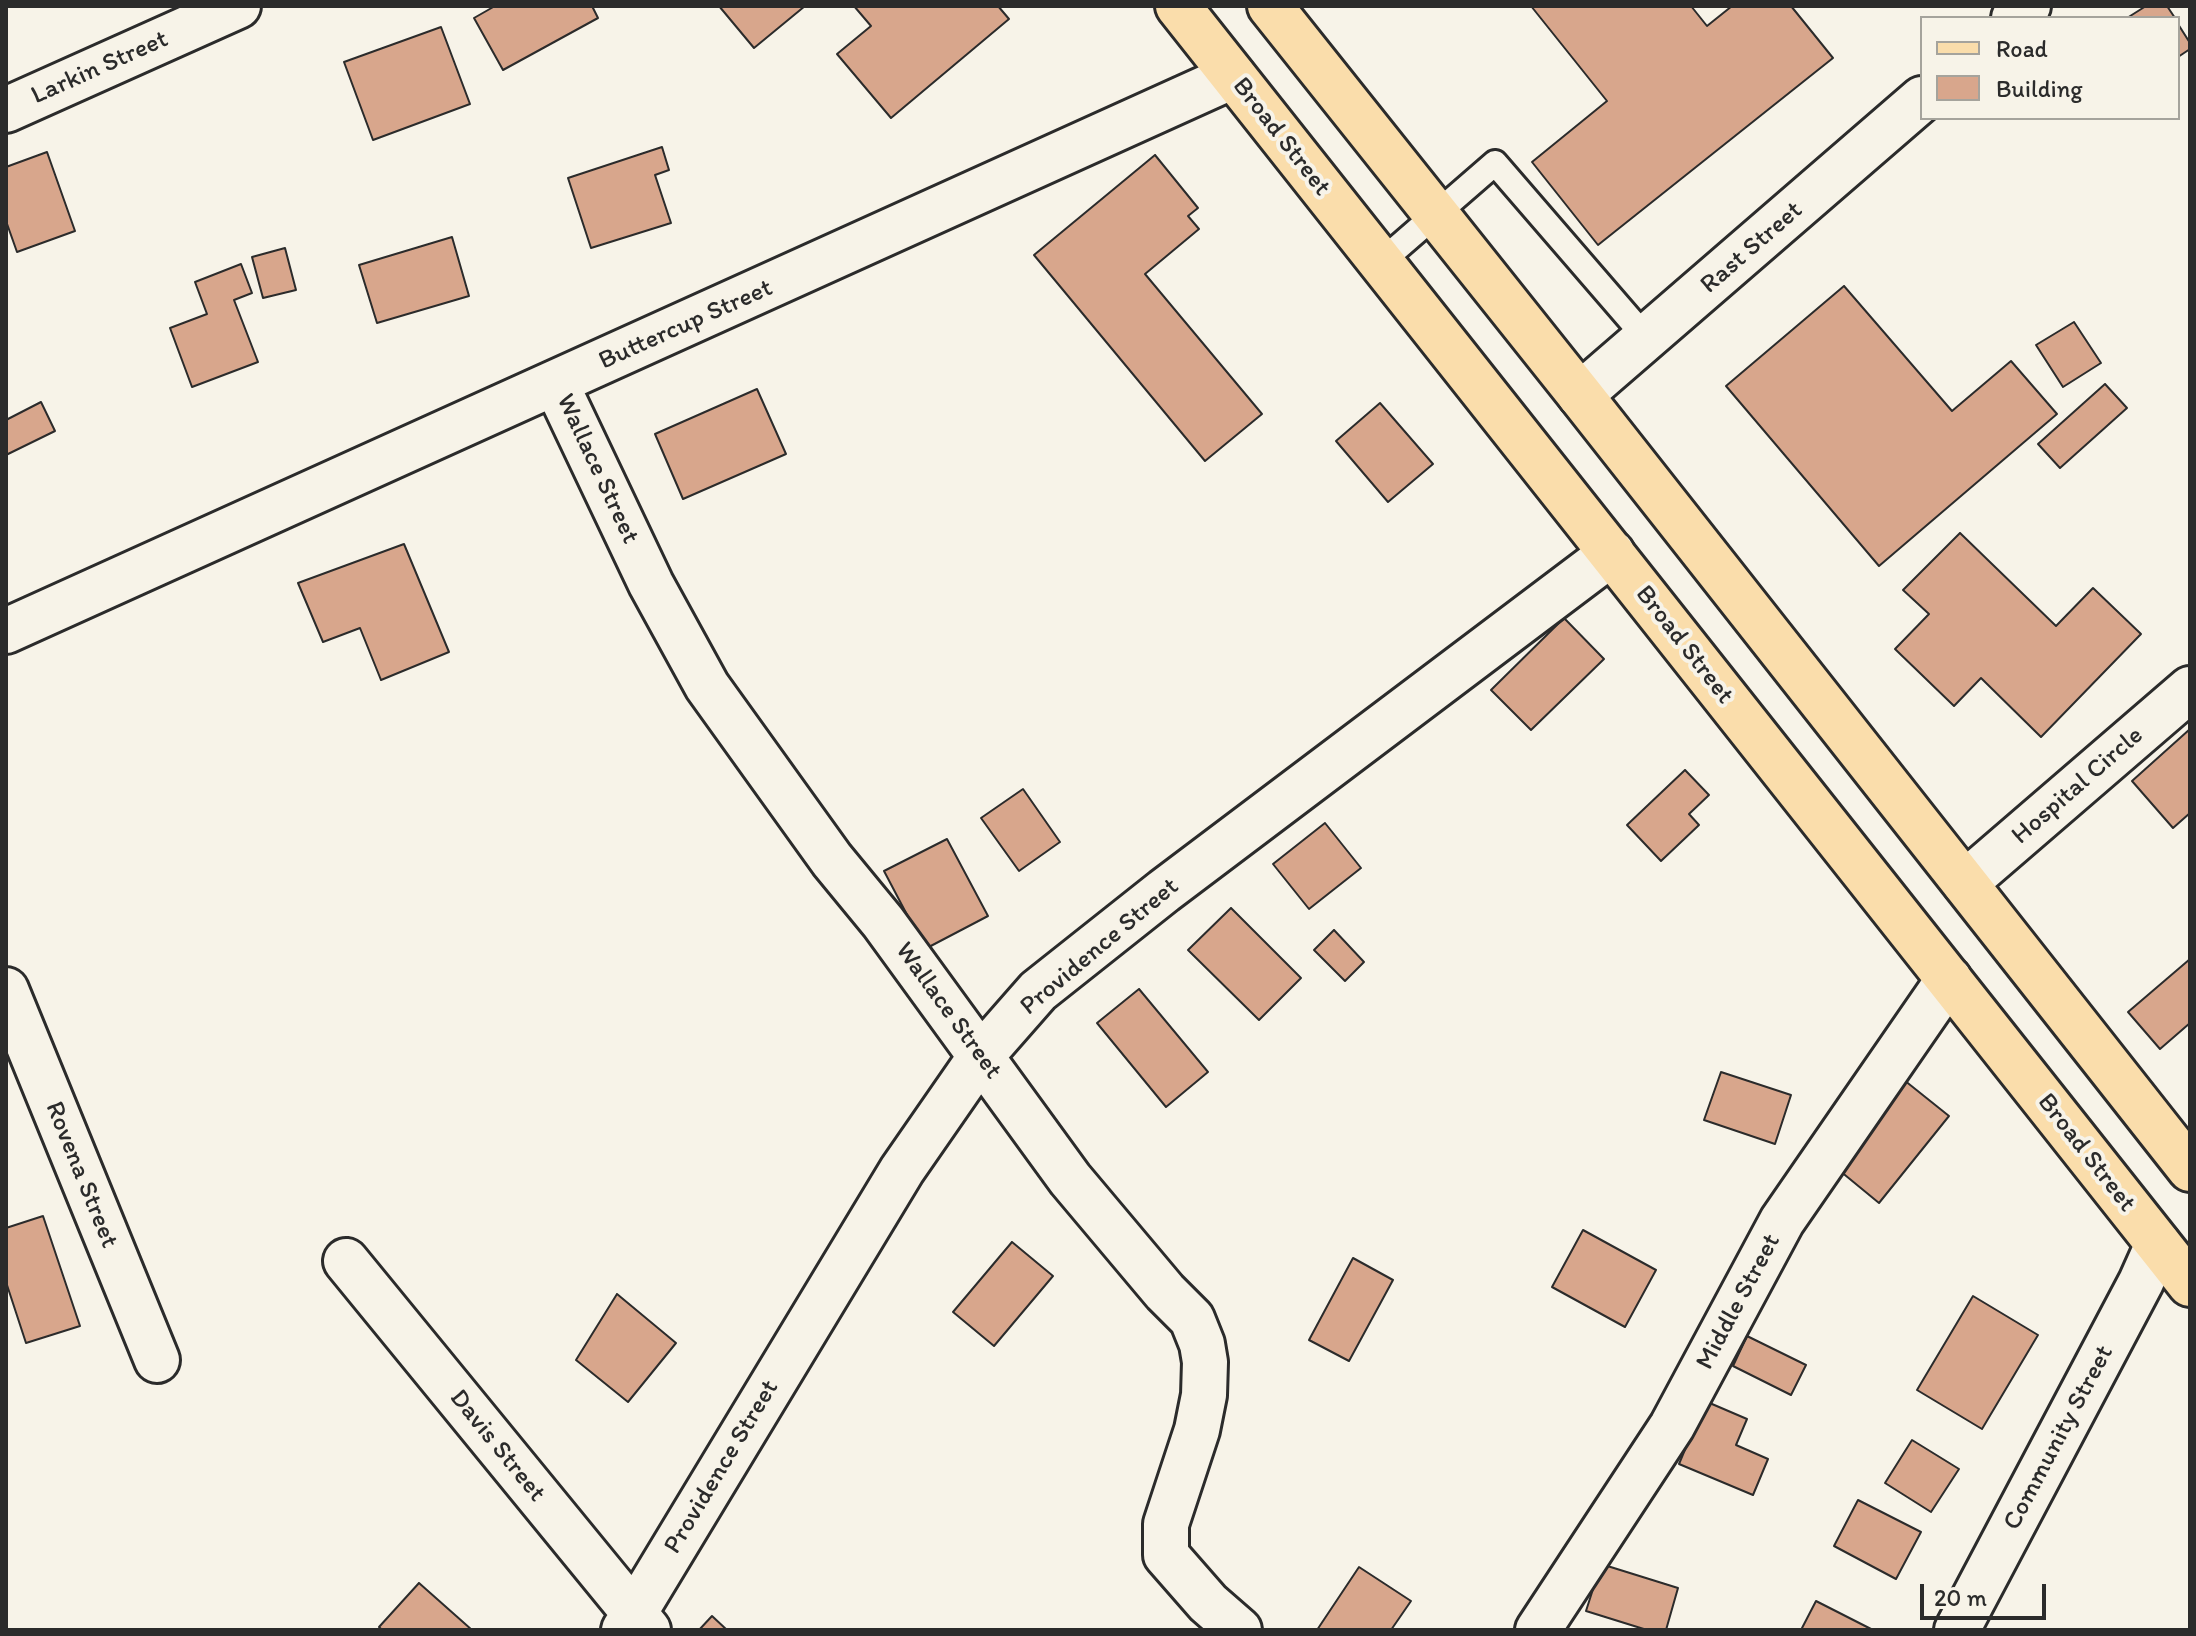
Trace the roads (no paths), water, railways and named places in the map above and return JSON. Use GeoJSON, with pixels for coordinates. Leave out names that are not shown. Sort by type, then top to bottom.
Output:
{"type":"FeatureCollection","features":[{"type":"Feature","properties":{"kind":"main road","name":"Broad Street"},"geometry":{"type":"LineString","coordinates":[[1178,6],[2190,1284]]}},
{"type":"Feature","properties":{"kind":"main road"},"geometry":{"type":"LineString","coordinates":[[1270,6],[2190,1169]]}},
{"type":"Feature","properties":{"kind":"street","name":"Larkin Street"},"geometry":{"type":"LineString","coordinates":[[6,110],[238,6]]}},
{"type":"Feature","properties":{"kind":"street","name":"Buttercup Street"},"geometry":{"type":"LineString","coordinates":[[6,631],[1233,76]]}},
{"type":"Feature","properties":{"kind":"street","name":"Rast Street"},"geometry":{"type":"LineString","coordinates":[[1580,395],[1920,101]]}},
{"type":"Feature","properties":{"kind":"street","name":"Wallace Street"},"geometry":{"type":"LineString","coordinates":[[556,384],[651,584],[707,686],[832,860],[883,922],[1070,1179],[1165,1292],[1192,1319],[1205,1362],[1204,1395],[1197,1430],[1166,1524],[1166,1555],[1208,1603],[1239,1630]]}},
{"type":"Feature","properties":{"kind":"street","name":"Providence Street"},"geometry":{"type":"LineString","coordinates":[[635,1625],[902,1170],[981,1056],[1038,991],[1164,891],[1612,553]]}},
{"type":"Feature","properties":{"kind":"street","name":"Hospital Circle"},"geometry":{"type":"LineString","coordinates":[[1965,883],[2190,689]]}},
{"type":"Feature","properties":{"kind":"street","name":"Middle Street"},"geometry":{"type":"LineString","coordinates":[[1538,1630],[1672,1426],[1782,1221],[1949,979]]}},
{"type":"Feature","properties":{"kind":"street","name":"Rovena Street"},"geometry":{"type":"LineString","coordinates":[[6,990],[157,1360]]}},
{"type":"Feature","properties":{"kind":"street","name":"Community Street"},"geometry":{"type":"LineString","coordinates":[[1957,1630],[2141,1282],[2158,1244]]}},
{"type":"Feature","properties":{"kind":"street","name":"Davis Street"},"geometry":{"type":"LineString","coordinates":[[346,1261],[635,1625]]}},
{"type":"Feature","properties":{"kind":"lane"},"geometry":{"type":"LineString","coordinates":[[1381,262],[1495,163],[1647,339]]}}]}
